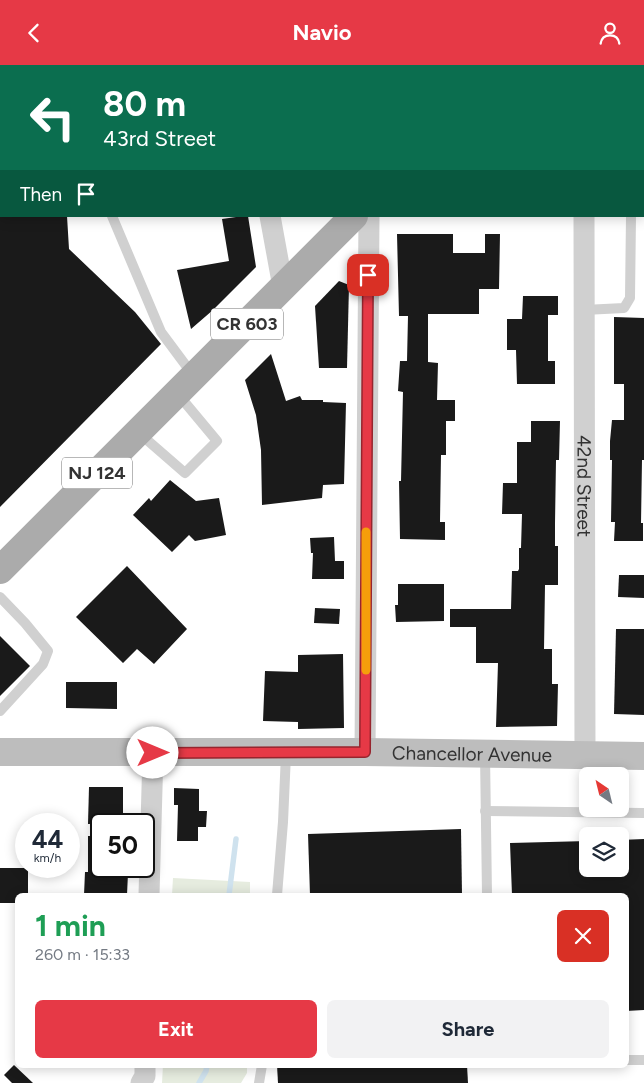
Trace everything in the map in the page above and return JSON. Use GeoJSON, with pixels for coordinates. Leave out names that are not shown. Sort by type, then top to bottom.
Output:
{"type":"FeatureCollection","features":[{"type":"Feature","properties":{"kind":"main road","name":"CR 603"},"geometry":{"type":"LineString","coordinates":[[194,377],[353,217]]}},
{"type":"Feature","properties":{"kind":"main road","name":"NJ 124"},"geometry":{"type":"LineString","coordinates":[[0,570],[194,377]]}},
{"type":"Feature","properties":{"kind":"main road","name":"Chancellor Avenue"},"geometry":{"type":"LineString","coordinates":[[0,752],[365,752],[644,756]]}},
{"type":"Feature","properties":{"kind":"street"},"geometry":{"type":"LineString","coordinates":[[270,217],[283,287]]}},
{"type":"Feature","properties":{"kind":"street"},"geometry":{"type":"LineString","coordinates":[[365,752],[369,217]]}},
{"type":"Feature","properties":{"kind":"street","name":"42nd Street"},"geometry":{"type":"LineString","coordinates":[[584,217],[586,755]]}},
{"type":"Feature","properties":{"kind":"street"},"geometry":{"type":"LineString","coordinates":[[149,893],[153,753]]}},
{"type":"Feature","properties":{"kind":"street"},"geometry":{"type":"LineString","coordinates":[[141,1083],[145,1076],[145,1068]]}},
{"type":"Feature","properties":{"kind":"lane"},"geometry":{"type":"LineString","coordinates":[[112,217],[161,331],[194,377],[217,441],[185,473],[138,432]]}},
{"type":"Feature","properties":{"kind":"lane"},"geometry":{"type":"LineString","coordinates":[[584,310],[624,308],[630,298],[631,217]]}},
{"type":"Feature","properties":{"kind":"lane"},"geometry":{"type":"LineString","coordinates":[[0,597],[48,651],[42,664],[0,711]]}},
{"type":"Feature","properties":{"kind":"lane"},"geometry":{"type":"LineString","coordinates":[[277,893],[286,753]]}},
{"type":"Feature","properties":{"kind":"lane"},"geometry":{"type":"LineString","coordinates":[[485,754],[487,893]]}},
{"type":"Feature","properties":{"kind":"lane"},"geometry":{"type":"LineString","coordinates":[[485,811],[643,813]]}},
{"type":"Feature","properties":{"kind":"lane"},"geometry":{"type":"LineString","coordinates":[[629,1060],[644,1059]]}},
{"type":"Feature","properties":{"kind":"lane"},"geometry":{"type":"LineString","coordinates":[[259,1083],[262,1068]]}},
{"type":"Feature","properties":{"kind":"shaded area"},"geometry":{"type":"Polygon","coordinates":[[[173,878],[250,882],[250,893],[172,893],[173,878]]]}},
{"type":"Feature","properties":{"kind":"shaded area"},"geometry":{"type":"Polygon","coordinates":[[[163,1068],[247,1068],[247,1073],[241,1083],[162,1083],[163,1068]]]}},
{"type":"Feature","properties":{"kind":"building"},"geometry":{"type":"Polygon","coordinates":[[[0,217],[67,217],[69,249],[135,312],[161,344],[0,507],[0,217]]]}},
{"type":"Feature","properties":{"kind":"building"},"geometry":{"type":"Polygon","coordinates":[[[248,217],[256,267],[191,329],[177,270],[229,261],[222,219],[248,217]]]}},
{"type":"Feature","properties":{"kind":"building"},"geometry":{"type":"Polygon","coordinates":[[[397,234],[453,234],[453,253],[485,253],[485,234],[500,234],[499,289],[479,289],[479,314],[428,314],[428,362],[438,363],[437,400],[455,400],[455,421],[446,421],[446,455],[441,455],[440,522],[445,522],[445,540],[400,539],[399,481],[401,481],[403,392],[398,391],[400,361],[407,361],[408,316],[399,316],[397,234]]]}},
{"type":"Feature","properties":{"kind":"building"},"geometry":{"type":"Polygon","coordinates":[[[339,281],[349,285],[347,368],[319,368],[315,306],[339,281]]]}},
{"type":"Feature","properties":{"kind":"building"},"geometry":{"type":"Polygon","coordinates":[[[523,296],[558,296],[558,315],[548,315],[548,361],[555,361],[555,384],[517,384],[516,350],[507,350],[507,319],[522,319],[523,296]]]}},
{"type":"Feature","properties":{"kind":"building"},"geometry":{"type":"Polygon","coordinates":[[[614,317],[644,318],[644,460],[642,460],[641,523],[643,523],[643,541],[614,541],[615,522],[611,522],[612,460],[610,460],[610,441],[612,420],[624,420],[624,384],[614,384],[614,317]]]}},
{"type":"Feature","properties":{"kind":"building"},"geometry":{"type":"Polygon","coordinates":[[[271,354],[286,401],[300,396],[302,400],[346,403],[344,484],[323,485],[322,498],[262,505],[261,450],[256,415],[245,380],[271,354]]]}},
{"type":"Feature","properties":{"kind":"building"},"geometry":{"type":"Polygon","coordinates":[[[531,421],[560,421],[559,460],[556,460],[555,523],[555,546],[558,546],[558,585],[545,585],[544,649],[552,649],[552,684],[558,684],[557,726],[496,727],[498,663],[476,663],[476,627],[450,627],[450,609],[511,609],[512,571],[518,571],[519,569],[522,514],[502,514],[503,483],[517,483],[517,442],[531,442],[531,421]]]}},
{"type":"Feature","properties":{"kind":"building"},"geometry":{"type":"Polygon","coordinates":[[[170,480],[196,501],[219,498],[226,535],[195,541],[189,535],[172,552],[133,515],[149,498],[151,501],[170,480]]]}},
{"type":"Feature","properties":{"kind":"building"},"geometry":{"type":"Polygon","coordinates":[[[334,537],[335,561],[344,561],[344,579],[312,579],[313,553],[311,553],[310,538],[334,537]]]}},
{"type":"Feature","properties":{"kind":"building"},"geometry":{"type":"Polygon","coordinates":[[[127,566],[187,629],[154,664],[137,649],[123,663],[76,617],[127,566]]]}},
{"type":"Feature","properties":{"kind":"building"},"geometry":{"type":"Polygon","coordinates":[[[619,575],[644,575],[644,598],[618,597],[619,575]]]}},
{"type":"Feature","properties":{"kind":"building"},"geometry":{"type":"Polygon","coordinates":[[[398,584],[444,584],[444,621],[396,622],[395,605],[398,605],[398,584]]]}},
{"type":"Feature","properties":{"kind":"building"},"geometry":{"type":"Polygon","coordinates":[[[315,608],[340,609],[339,624],[314,623],[315,608]]]}},
{"type":"Feature","properties":{"kind":"building"},"geometry":{"type":"Polygon","coordinates":[[[616,629],[644,629],[644,715],[614,714],[616,629]]]}},
{"type":"Feature","properties":{"kind":"building"},"geometry":{"type":"Polygon","coordinates":[[[0,636],[30,666],[0,696],[0,636]]]}},
{"type":"Feature","properties":{"kind":"building"},"geometry":{"type":"Polygon","coordinates":[[[343,654],[344,728],[298,729],[298,722],[263,721],[265,671],[298,672],[298,655],[343,654]]]}},
{"type":"Feature","properties":{"kind":"building"},"geometry":{"type":"Polygon","coordinates":[[[66,682],[117,682],[117,709],[66,708],[66,682]]]}},
{"type":"Feature","properties":{"kind":"building"},"geometry":{"type":"Polygon","coordinates":[[[89,787],[123,787],[123,813],[90,813],[90,824],[88,824],[89,787]]]}},
{"type":"Feature","properties":{"kind":"building"},"geometry":{"type":"Polygon","coordinates":[[[174,788],[199,789],[199,811],[207,811],[206,827],[198,827],[198,841],[177,841],[178,805],[174,805],[174,788]]]}},
{"type":"Feature","properties":{"kind":"building"},"geometry":{"type":"Polygon","coordinates":[[[461,829],[462,893],[310,893],[308,834],[461,829]]]}},
{"type":"Feature","properties":{"kind":"building"},"geometry":{"type":"Polygon","coordinates":[[[88,836],[90,836],[90,878],[128,878],[127,893],[84,893],[85,872],[88,872],[88,836]]]}},
{"type":"Feature","properties":{"kind":"building"},"geometry":{"type":"Polygon","coordinates":[[[644,839],[644,1010],[629,1011],[629,893],[512,893],[510,843],[579,841],[579,877],[629,877],[629,840],[644,839]]]}},
{"type":"Feature","properties":{"kind":"building"},"geometry":{"type":"Polygon","coordinates":[[[0,868],[15,868],[15,878],[28,878],[28,893],[15,893],[15,903],[0,903],[0,868]]]}},
{"type":"Feature","properties":{"kind":"building"},"geometry":{"type":"Polygon","coordinates":[[[14,1065],[33,1083],[12,1083],[4,1075],[14,1065]]]}},
{"type":"Feature","properties":{"kind":"building"},"geometry":{"type":"Polygon","coordinates":[[[277,1068],[467,1068],[468,1083],[278,1083],[277,1068]]]}},
{"type":"Feature","properties":{"kind":"waterway"},"geometry":{"type":"LineString","coordinates":[[229,893],[236,839]]}},
{"type":"Feature","properties":{"kind":"waterway"},"geometry":{"type":"LineString","coordinates":[[199,1083],[206,1068]]}},
{"type":"Feature","properties":{"kind":"slow traffic"},"geometry":{"type":"LineString","coordinates":[[366,532],[366,670]]}},
{"type":"Feature","properties":{"kind":"route"},"geometry":{"type":"LineString","coordinates":[[153,753],[365,752],[368,275]]}}]}
